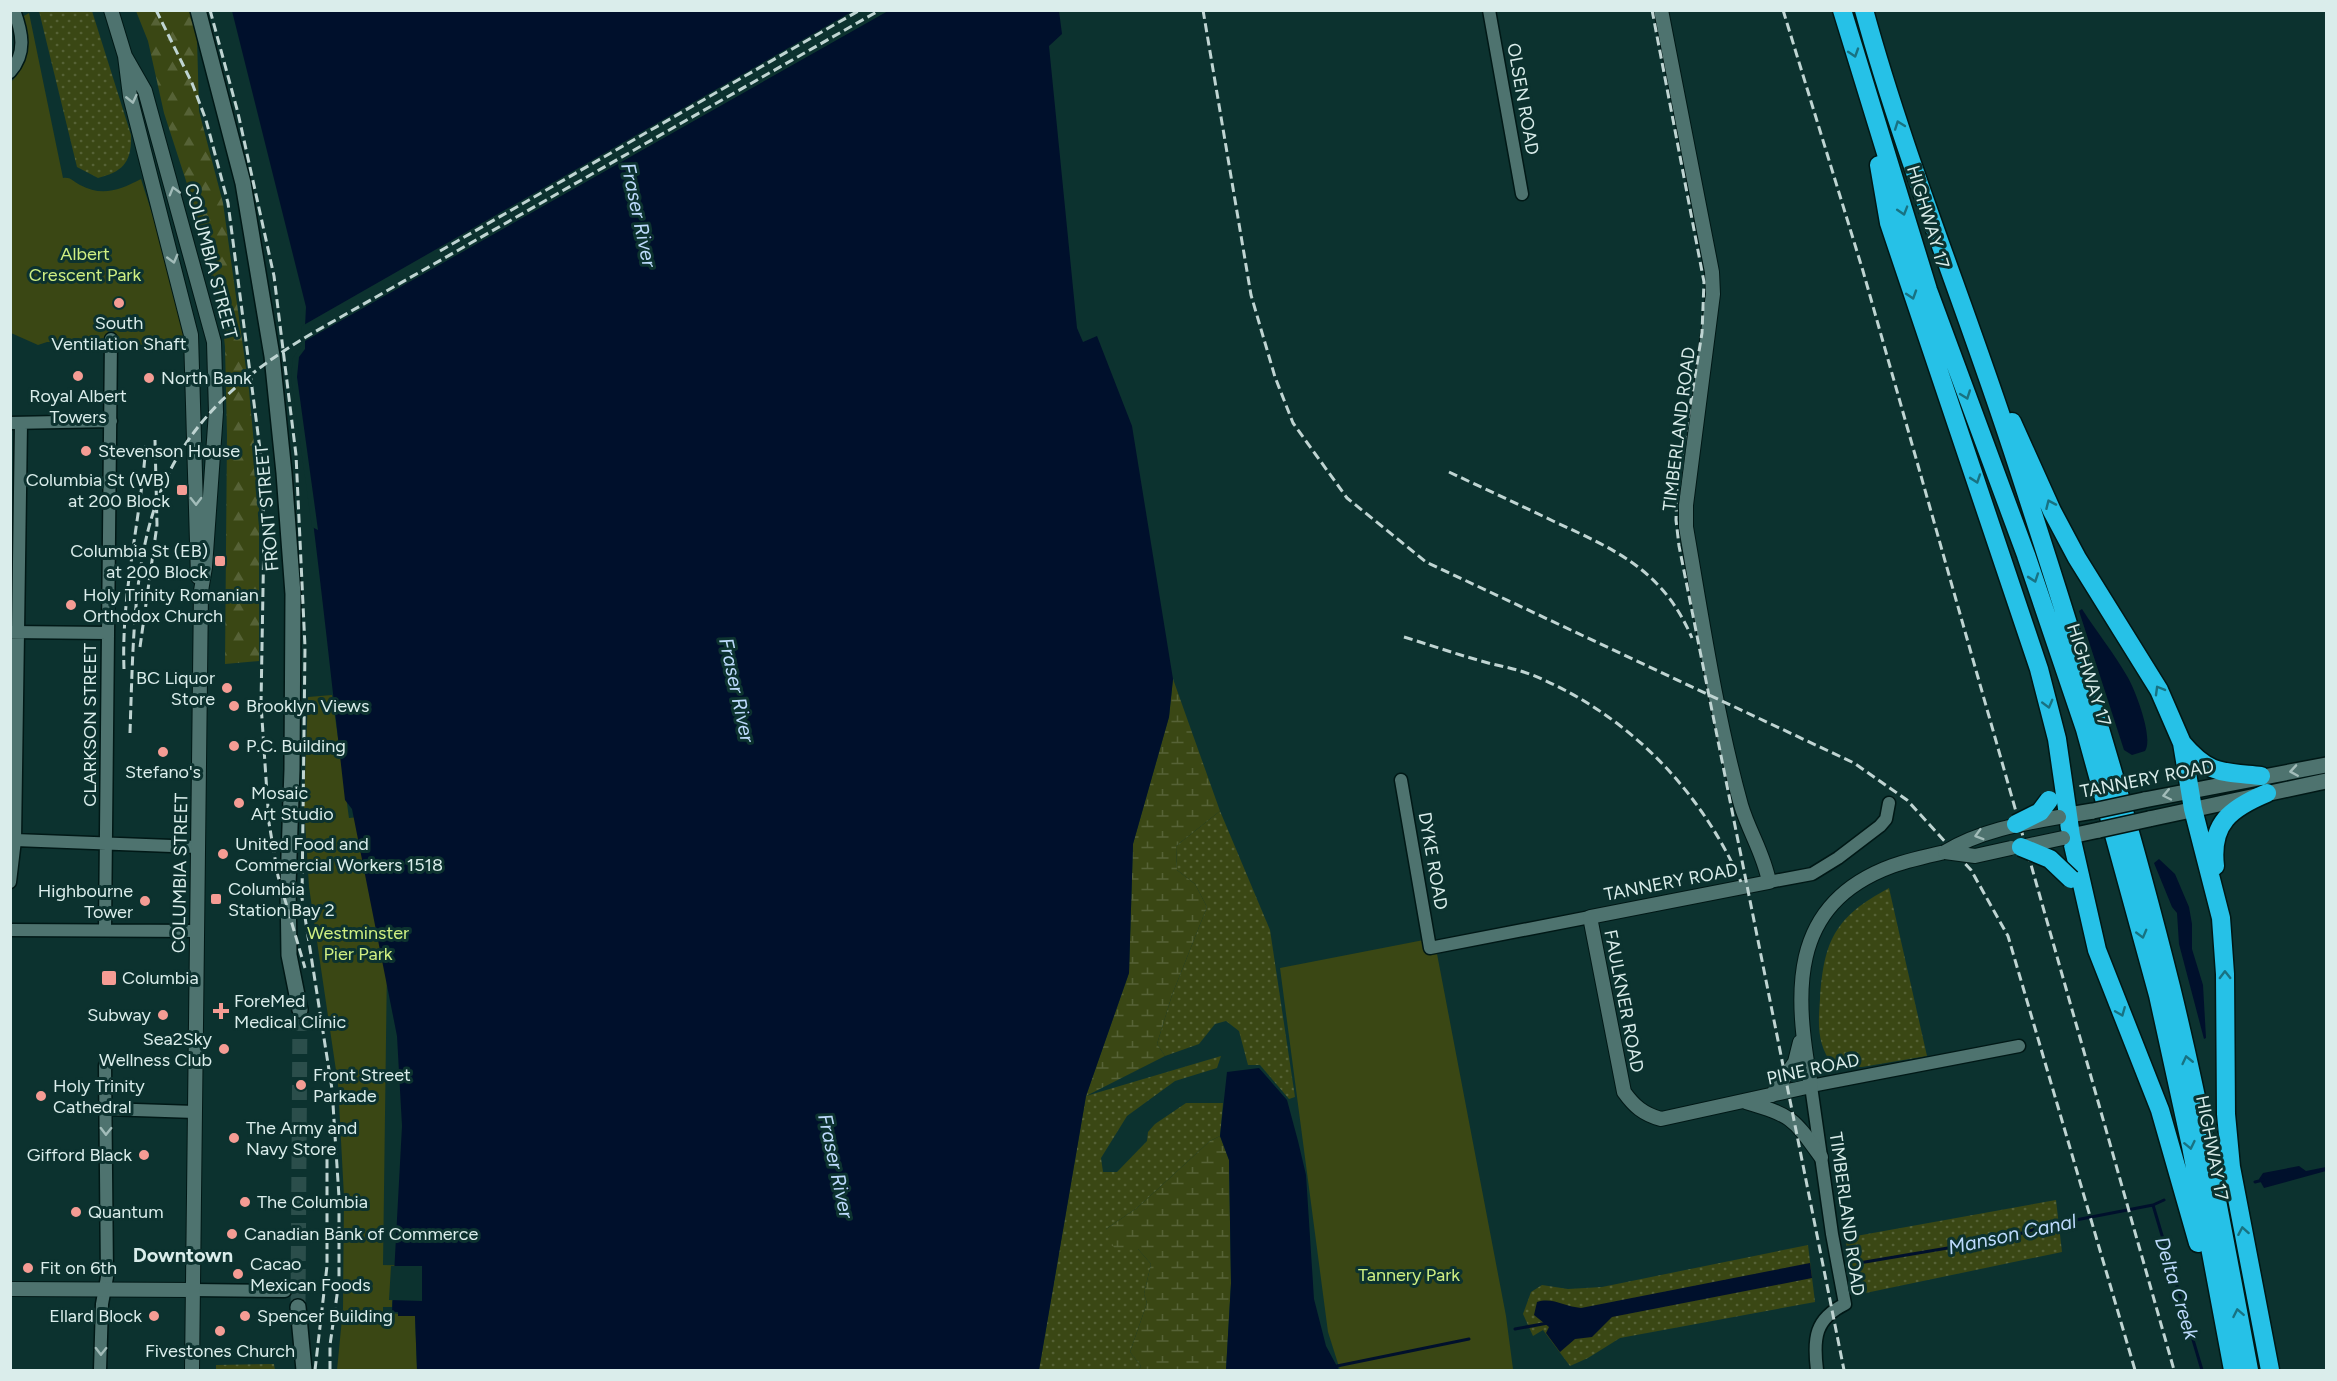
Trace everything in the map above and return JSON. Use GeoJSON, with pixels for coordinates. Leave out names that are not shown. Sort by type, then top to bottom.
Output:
{"type":"FeatureCollection","features":[{"type":"Feature","properties":{"kind":"highway","name":"HIGHWAY 17"},"geometry":{"type":"LineString","coordinates":[[1842,10],[1928,290],[2026,555],[2085,729],[2158,995],[2191,1146],[2231,1371]]}},
{"type":"Feature","properties":{"kind":"highway","name":"HIGHWAY 17"},"geometry":{"type":"LineString","coordinates":[[1864,10],[1886,89],[1981,358],[2063,613],[2141,873],[2171,989],[2206,1143],[2249,1371]]}},
{"type":"Feature","properties":{"kind":"highway"},"geometry":{"type":"LineString","coordinates":[[1867,95],[1889,223],[2023,616],[2057,739],[2067,837],[2107,978],[2160,1110],[2194,1228],[2231,1371]]}},
{"type":"Feature","properties":{"kind":"highway"},"geometry":{"type":"LineString","coordinates":[[1981,358],[2025,446],[2052,511],[2090,580],[2159,690],[2182,743],[2193,809],[2216,895]]}},
{"type":"Feature","properties":{"kind":"highway"},"geometry":{"type":"LineString","coordinates":[[2016,825],[2040,812],[2054,793],[2058,771],[2057,739]]}},
{"type":"Feature","properties":{"kind":"highway"},"geometry":{"type":"LineString","coordinates":[[2182,743],[2200,763],[2213,770],[2264,785]]}},
{"type":"Feature","properties":{"kind":"highway"},"geometry":{"type":"LineString","coordinates":[[2264,785],[2219,827],[2213,852],[2224,955],[2225,1087],[2231,1167],[2270,1371]]}},
{"type":"Feature","properties":{"kind":"highway"},"geometry":{"type":"LineString","coordinates":[[2021,847],[2050,859],[2071,879],[2084,897]]}},
{"type":"Feature","properties":{"kind":"main road","name":"FRONT STREET"},"geometry":{"type":"LineString","coordinates":[[198,10],[243,183],[272,356],[284,473],[293,594],[289,955],[300,1010]]}},
{"type":"Feature","properties":{"kind":"main road","name":"TANNERY ROAD"},"geometry":{"type":"LineString","coordinates":[[2067,837],[2193,809],[2326,765]]}},
{"type":"Feature","properties":{"kind":"main road","name":"TANNERY ROAD"},"geometry":{"type":"LineString","coordinates":[[2064,816],[2190,790],[2326,781]]}},
{"type":"Feature","properties":{"kind":"main road"},"geometry":{"type":"LineString","coordinates":[[298,1307],[304,1371]]}},
{"type":"Feature","properties":{"kind":"street"},"geometry":{"type":"LineString","coordinates":[[10,72],[19,60],[22,47],[14,10]]}},
{"type":"Feature","properties":{"kind":"street","name":"COLUMBIA STREET"},"geometry":{"type":"LineString","coordinates":[[111,10],[125,57],[130,96],[188,321],[194,388],[196,567],[201,591]]}},
{"type":"Feature","properties":{"kind":"street","name":"OLSEN ROAD"},"geometry":{"type":"LineString","coordinates":[[1489,10],[1522,194]]}},
{"type":"Feature","properties":{"kind":"street","name":"TIMBERLAND ROAD"},"geometry":{"type":"LineString","coordinates":[[1661,10],[1712,272],[1713,294],[1686,505],[1686,527],[1718,699],[1742,806],[1765,861],[1769,882]]}},
{"type":"Feature","properties":{"kind":"street","name":"COLUMBIA STREET"},"geometry":{"type":"LineString","coordinates":[[125,57],[145,91],[208,317],[216,356],[216,412],[209,526],[201,591],[192,1371]]}},
{"type":"Feature","properties":{"kind":"street","name":"CLARKSON STREET"},"geometry":{"type":"LineString","coordinates":[[105,930],[111,339]]}},
{"type":"Feature","properties":{"kind":"street"},"geometry":{"type":"LineString","coordinates":[[194,388],[204,385],[210,388],[216,412]]}},
{"type":"Feature","properties":{"kind":"street"},"geometry":{"type":"LineString","coordinates":[[10,882],[15,840],[16,423],[111,421]]}},
{"type":"Feature","properties":{"kind":"street"},"geometry":{"type":"LineString","coordinates":[[14,632],[108,633]]}},
{"type":"Feature","properties":{"kind":"street","name":"DYKE ROAD"},"geometry":{"type":"LineString","coordinates":[[1401,780],[1430,948]]}},
{"type":"Feature","properties":{"kind":"street","name":"TANNERY ROAD"},"geometry":{"type":"LineString","coordinates":[[1430,948],[1812,874],[1831,863],[1880,826],[1886,819],[1889,803]]}},
{"type":"Feature","properties":{"kind":"street","name":"TANNERY ROAD"},"geometry":{"type":"LineString","coordinates":[[1811,1086],[1802,1035],[1800,983],[1804,957],[1814,933],[1828,911],[1846,892],[1867,877],[1910,861],[1945,852],[1969,838],[2016,825],[2064,816]]}},
{"type":"Feature","properties":{"kind":"street","name":"TANNERY ROAD"},"geometry":{"type":"LineString","coordinates":[[1945,852],[1975,856],[2067,837]]}},
{"type":"Feature","properties":{"kind":"street"},"geometry":{"type":"LineString","coordinates":[[15,840],[107,841],[198,847]]}},
{"type":"Feature","properties":{"kind":"street","name":"FAULKNER ROAD"},"geometry":{"type":"LineString","coordinates":[[1590,917],[1624,1092]]}},
{"type":"Feature","properties":{"kind":"street"},"geometry":{"type":"LineString","coordinates":[[10,930],[197,931]]}},
{"type":"Feature","properties":{"kind":"street"},"geometry":{"type":"LineString","coordinates":[[1772,1095],[1796,1062],[1802,1035]]}},
{"type":"Feature","properties":{"kind":"street","name":"PINE ROAD"},"geometry":{"type":"LineString","coordinates":[[1624,1092],[1639,1110],[1661,1119],[1811,1086],[2019,1046]]}},
{"type":"Feature","properties":{"kind":"street"},"geometry":{"type":"LineString","coordinates":[[100,1371],[106,1277],[105,1065]]}},
{"type":"Feature","properties":{"kind":"street","name":"TIMBERLAND ROAD"},"geometry":{"type":"LineString","coordinates":[[1811,1086],[1845,1304],[1825,1315],[1815,1341],[1817,1371]]}},
{"type":"Feature","properties":{"kind":"street"},"geometry":{"type":"LineString","coordinates":[[1744,1102],[1780,1112],[1795,1121],[1821,1157]]}},
{"type":"Feature","properties":{"kind":"street"},"geometry":{"type":"LineString","coordinates":[[106,1109],[195,1112]]}},
{"type":"Feature","properties":{"kind":"street"},"geometry":{"type":"LineString","coordinates":[[10,1289],[285,1291]]}},
{"type":"Feature","properties":{"kind":"green space"},"geometry":{"type":"Polygon","coordinates":[[[39,11],[92,11],[131,135],[128,159],[114,173],[98,178],[77,167],[39,11]]]}},
{"type":"Feature","properties":{"kind":"green space"},"geometry":{"type":"Polygon","coordinates":[[[136,11],[190,11],[197,38],[199,111],[223,203],[249,390],[259,499],[259,661],[225,664],[227,435],[222,319],[187,184],[164,113],[148,41],[136,11]]]}},
{"type":"Feature","properties":{"kind":"green space","name":"Albert Crescent Park"},"geometry":{"type":"Polygon","coordinates":[[[29,13],[63,178],[96,191],[111,191],[141,179],[172,276],[189,346],[116,344],[116,336],[106,336],[105,344],[47,342],[38,345],[11,333],[10,83],[22,68],[25,60],[27,44],[22,17],[29,13]]]}},
{"type":"Feature","properties":{"kind":"green space"},"geometry":{"type":"Polygon","coordinates":[[[1173,679],[1220,811],[1176,846],[1177,870],[1195,884],[1207,907],[1172,995],[1157,1044],[1165,1056],[1086,1096],[1129,973],[1133,844],[1169,717],[1173,679]]]}},
{"type":"Feature","properties":{"kind":"green space","name":"Westminster Pier Park"},"geometry":{"type":"Polygon","coordinates":[[[332,695],[349,818],[389,814],[383,1265],[422,1266],[392,1301],[392,1307],[383,1307],[383,1312],[415,1316],[417,1370],[337,1370],[343,1308],[344,1197],[338,1084],[309,887],[304,804],[308,697],[332,695]]]}},
{"type":"Feature","properties":{"kind":"green space"},"geometry":{"type":"Polygon","coordinates":[[[1220,811],[1270,930],[1295,1097],[1289,1099],[1260,1065],[1248,1065],[1239,1031],[1226,1021],[1215,1024],[1199,1044],[1165,1056],[1157,1044],[1172,995],[1207,907],[1195,884],[1177,870],[1176,846],[1220,811]]]}},
{"type":"Feature","properties":{"kind":"green space"},"geometry":{"type":"Polygon","coordinates":[[[1889,888],[1927,1056],[1862,1067],[1833,1066],[1821,1042],[1819,1026],[1822,978],[1829,946],[1844,920],[1856,909],[1889,888]]]}},
{"type":"Feature","properties":{"kind":"green space","name":"Tannery Park"},"geometry":{"type":"Polygon","coordinates":[[[1434,938],[1506,1316],[1513,1369],[1340,1370],[1328,1332],[1280,968],[1434,938]]]}},
{"type":"Feature","properties":{"kind":"green space"},"geometry":{"type":"Polygon","coordinates":[[[1221,1056],[1217,1068],[1175,1081],[1127,1116],[1101,1158],[1103,1172],[1117,1172],[1147,1141],[1148,1132],[1155,1124],[1186,1103],[1223,1103],[1220,1136],[1210,1141],[1137,1208],[1106,1229],[1138,1249],[1151,1264],[1144,1294],[1147,1303],[1130,1352],[1141,1366],[1139,1370],[1039,1370],[1086,1096],[1221,1056]]]}},
{"type":"Feature","properties":{"kind":"green space"},"geometry":{"type":"Polygon","coordinates":[[[1220,1136],[1229,1160],[1231,1283],[1226,1370],[1139,1370],[1141,1366],[1130,1352],[1147,1303],[1144,1294],[1151,1264],[1138,1249],[1115,1250],[1106,1229],[1137,1208],[1210,1141],[1220,1136]]]}},
{"type":"Feature","properties":{"kind":"green space"},"geometry":{"type":"Polygon","coordinates":[[[2056,1200],[2062,1252],[1856,1295],[1845,1238],[2056,1200]]]}},
{"type":"Feature","properties":{"kind":"green space"},"geometry":{"type":"Polygon","coordinates":[[[1808,1245],[1815,1302],[1620,1338],[1588,1358],[1570,1366],[1543,1330],[1533,1336],[1523,1314],[1531,1292],[1542,1285],[1568,1289],[1602,1287],[1808,1245]]]}},
{"type":"Feature","properties":{"kind":"green space"},"geometry":{"type":"Polygon","coordinates":[[[274,1364],[275,1370],[216,1370],[216,1365],[274,1364]]]}},
{"type":"Feature","properties":{"kind":"water","name":"Fraser River"},"geometry":{"type":"Polygon","coordinates":[[[232,11],[1059,11],[1062,34],[1049,46],[1077,328],[1083,342],[1097,336],[1132,426],[1173,679],[1169,717],[1133,844],[1129,973],[1086,1096],[1039,1370],[417,1370],[415,1316],[398,1316],[398,1312],[392,1312],[402,1126],[397,1036],[352,809],[345,800],[315,535],[294,377],[296,359],[304,347],[306,307],[232,11]]]}},
{"type":"Feature","properties":{"kind":"water"},"geometry":{"type":"Polygon","coordinates":[[[2082,609],[2122,667],[2134,691],[2145,725],[2147,745],[2145,751],[2132,755],[2124,750],[2079,611],[2082,609]]]}},
{"type":"Feature","properties":{"kind":"water"},"geometry":{"type":"Polygon","coordinates":[[[2159,859],[2175,874],[2189,907],[2192,949],[2203,985],[2206,1038],[2204,1039],[2179,944],[2177,913],[2172,907],[2154,863],[2159,859]]]}},
{"type":"Feature","properties":{"kind":"water"},"geometry":{"type":"Polygon","coordinates":[[[1259,1068],[1287,1100],[1298,1141],[1306,1175],[1314,1299],[1326,1346],[1339,1370],[1226,1370],[1231,1283],[1229,1160],[1220,1136],[1227,1072],[1259,1068]]]}},
{"type":"Feature","properties":{"kind":"water"},"geometry":{"type":"Polygon","coordinates":[[[2299,1166],[2306,1171],[2326,1167],[2326,1171],[2264,1188],[2259,1179],[2263,1173],[2299,1166]]]}},
{"type":"Feature","properties":{"kind":"water"},"geometry":{"type":"Polygon","coordinates":[[[1810,1263],[1812,1278],[1612,1317],[1592,1337],[1575,1339],[1560,1352],[1546,1333],[1549,1327],[1534,1315],[1537,1302],[1554,1301],[1581,1308],[1810,1263]]]}},
{"type":"Feature","properties":{"kind":"pier"},"geometry":{"type":"Polygon","coordinates":[[[853,11],[888,11],[305,341],[305,349],[299,357],[297,377],[318,530],[312,527],[291,377],[293,358],[301,346],[302,326],[853,11]]]}},
{"type":"Feature","properties":{"kind":"pier"},"geometry":{"type":"Polygon","coordinates":[[[391,1266],[422,1266],[422,1301],[389,1300],[391,1266]]]}},
{"type":"Feature","properties":{"kind":"waterway","name":"Manson Canal"},"geometry":{"type":"LineString","coordinates":[[2255,1182],[2263,1180]]}},
{"type":"Feature","properties":{"kind":"waterway","name":"Manson Canal"},"geometry":{"type":"LineString","coordinates":[[1859,1263],[2001,1239],[2050,1225],[2153,1205],[2164,1200]]}},
{"type":"Feature","properties":{"kind":"waterway","name":"Delta Creek"},"geometry":{"type":"LineString","coordinates":[[2153,1205],[2202,1370]]}},
{"type":"Feature","properties":{"kind":"waterway","name":"Manson Canal"},"geometry":{"type":"LineString","coordinates":[[1515,1329],[1548,1323]]}},
{"type":"Feature","properties":{"kind":"waterway","name":"Manson Canal"},"geometry":{"type":"LineString","coordinates":[[1337,1366],[1469,1339]]}},
{"type":"Feature","properties":{"kind":"tunnel"},"geometry":{"type":"LineString","coordinates":[[298,1307],[300,1010]]}},
{"type":"Feature","properties":{"kind":"railway"},"geometry":{"type":"LineString","coordinates":[[156,10],[192,83],[206,120],[228,203],[261,457],[264,532],[261,704],[269,823],[278,876],[305,968]]}},
{"type":"Feature","properties":{"kind":"railway"},"geometry":{"type":"LineString","coordinates":[[210,10],[238,113],[274,276],[296,455],[305,647],[302,898],[332,1089],[339,1197],[339,1281],[330,1345],[330,1370]]}},
{"type":"Feature","properties":{"kind":"railway"},"geometry":{"type":"LineString","coordinates":[[440,251],[860,10]]}},
{"type":"Feature","properties":{"kind":"railway"},"geometry":{"type":"LineString","coordinates":[[130,733],[136,607],[143,552],[156,503],[178,457],[209,414],[253,373],[311,334],[880,10]]}},
{"type":"Feature","properties":{"kind":"railway"},"geometry":{"type":"LineString","coordinates":[[1203,10],[1251,295],[1275,377],[1293,423],[1347,498],[1426,562],[1854,763],[1907,800],[1971,870],[2008,936],[2135,1370]]}},
{"type":"Feature","properties":{"kind":"railway"},"geometry":{"type":"LineString","coordinates":[[1652,10],[1704,282],[1702,333],[1677,486],[1676,520],[1679,546],[1844,1370]]}},
{"type":"Feature","properties":{"kind":"railway"},"geometry":{"type":"LineString","coordinates":[[1783,10],[1863,271],[2174,1370]]}},
{"type":"Feature","properties":{"kind":"railway"},"geometry":{"type":"LineString","coordinates":[[140,647],[157,525],[155,440]]}},
{"type":"Feature","properties":{"kind":"railway"},"geometry":{"type":"LineString","coordinates":[[124,669],[125,612],[146,443]]}},
{"type":"Feature","properties":{"kind":"railway"},"geometry":{"type":"LineString","coordinates":[[1449,472],[1597,542],[1635,565],[1667,595],[1692,638]]}},
{"type":"Feature","properties":{"kind":"railway"},"geometry":{"type":"LineString","coordinates":[[1404,637],[1532,675],[1576,697],[1607,716],[1635,738],[1685,790],[1725,849],[1741,882]]}},
{"type":"Feature","properties":{"kind":"railway"},"geometry":{"type":"LineString","coordinates":[[315,1370],[327,1266],[327,1148]]}},
{"type":"Feature","properties":{"kind":"place","name":"South Ventilation Shaft"},"geometry":{"type":"Point","coordinates":[119,303]}},
{"type":"Feature","properties":{"kind":"place","name":"Royal Albert Towers"},"geometry":{"type":"Point","coordinates":[78,376]}},
{"type":"Feature","properties":{"kind":"place","name":"North Bank"},"geometry":{"type":"Point","coordinates":[149,378]}},
{"type":"Feature","properties":{"kind":"place","name":"Stevenson House"},"geometry":{"type":"Point","coordinates":[86,451]}},
{"type":"Feature","properties":{"kind":"place","name":"Columbia St (WB) at 200 Block"},"geometry":{"type":"Point","coordinates":[182,490]}},
{"type":"Feature","properties":{"kind":"place","name":"Columbia St (EB) at 200 Block"},"geometry":{"type":"Point","coordinates":[220,561]}},
{"type":"Feature","properties":{"kind":"place","name":"Holy Trinity Romanian Orthodox Church"},"geometry":{"type":"Point","coordinates":[71,605]}},
{"type":"Feature","properties":{"kind":"place","name":"BC Liquor Store"},"geometry":{"type":"Point","coordinates":[227,688]}},
{"type":"Feature","properties":{"kind":"place","name":"Brooklyn Views"},"geometry":{"type":"Point","coordinates":[234,706]}},
{"type":"Feature","properties":{"kind":"place","name":"P.C. Building"},"geometry":{"type":"Point","coordinates":[234,746]}},
{"type":"Feature","properties":{"kind":"place","name":"Stefano's"},"geometry":{"type":"Point","coordinates":[163,752]}},
{"type":"Feature","properties":{"kind":"place","name":"Mosaic Art Studio"},"geometry":{"type":"Point","coordinates":[239,803]}},
{"type":"Feature","properties":{"kind":"place","name":"United Food and Commercial Workers 1518"},"geometry":{"type":"Point","coordinates":[223,854]}},
{"type":"Feature","properties":{"kind":"place","name":"Columbia Station Bay 2"},"geometry":{"type":"Point","coordinates":[216,899]}},
{"type":"Feature","properties":{"kind":"place","name":"Highbourne Tower"},"geometry":{"type":"Point","coordinates":[145,901]}},
{"type":"Feature","properties":{"kind":"place","name":"Columbia"},"geometry":{"type":"Point","coordinates":[109,978]}},
{"type":"Feature","properties":{"kind":"place","name":"ForeMed Medical Clinic"},"geometry":{"type":"Point","coordinates":[221,1011]}},
{"type":"Feature","properties":{"kind":"place","name":"Subway"},"geometry":{"type":"Point","coordinates":[163,1015]}},
{"type":"Feature","properties":{"kind":"place","name":"Sea2Sky Wellness Club"},"geometry":{"type":"Point","coordinates":[224,1049]}},
{"type":"Feature","properties":{"kind":"place","name":"Front Street Parkade"},"geometry":{"type":"Point","coordinates":[301,1085]}},
{"type":"Feature","properties":{"kind":"place","name":"Holy Trinity Cathedral"},"geometry":{"type":"Point","coordinates":[41,1096]}},
{"type":"Feature","properties":{"kind":"place","name":"The Army and Navy Store"},"geometry":{"type":"Point","coordinates":[234,1138]}},
{"type":"Feature","properties":{"kind":"place","name":"Gifford Black"},"geometry":{"type":"Point","coordinates":[144,1155]}},
{"type":"Feature","properties":{"kind":"place","name":"The Columbia"},"geometry":{"type":"Point","coordinates":[245,1202]}},
{"type":"Feature","properties":{"kind":"place","name":"Quantum"},"geometry":{"type":"Point","coordinates":[76,1212]}},
{"type":"Feature","properties":{"kind":"place","name":"Canadian Bank of Commerce"},"geometry":{"type":"Point","coordinates":[232,1234]}},
{"type":"Feature","properties":{"kind":"place","name":"Fit on 6th"},"geometry":{"type":"Point","coordinates":[28,1268]}},
{"type":"Feature","properties":{"kind":"place","name":"Cacao Mexican Foods"},"geometry":{"type":"Point","coordinates":[238,1274]}},
{"type":"Feature","properties":{"kind":"place","name":"Ellard Block"},"geometry":{"type":"Point","coordinates":[154,1316]}},
{"type":"Feature","properties":{"kind":"place","name":"Spencer Building"},"geometry":{"type":"Point","coordinates":[245,1316]}},
{"type":"Feature","properties":{"kind":"place","name":"Fivestones Church"},"geometry":{"type":"Point","coordinates":[220,1331]}},
{"type":"Feature","properties":{"kind":"district","name":"Downtown"},"geometry":{"type":"Point","coordinates":[183,1255]}}]}
